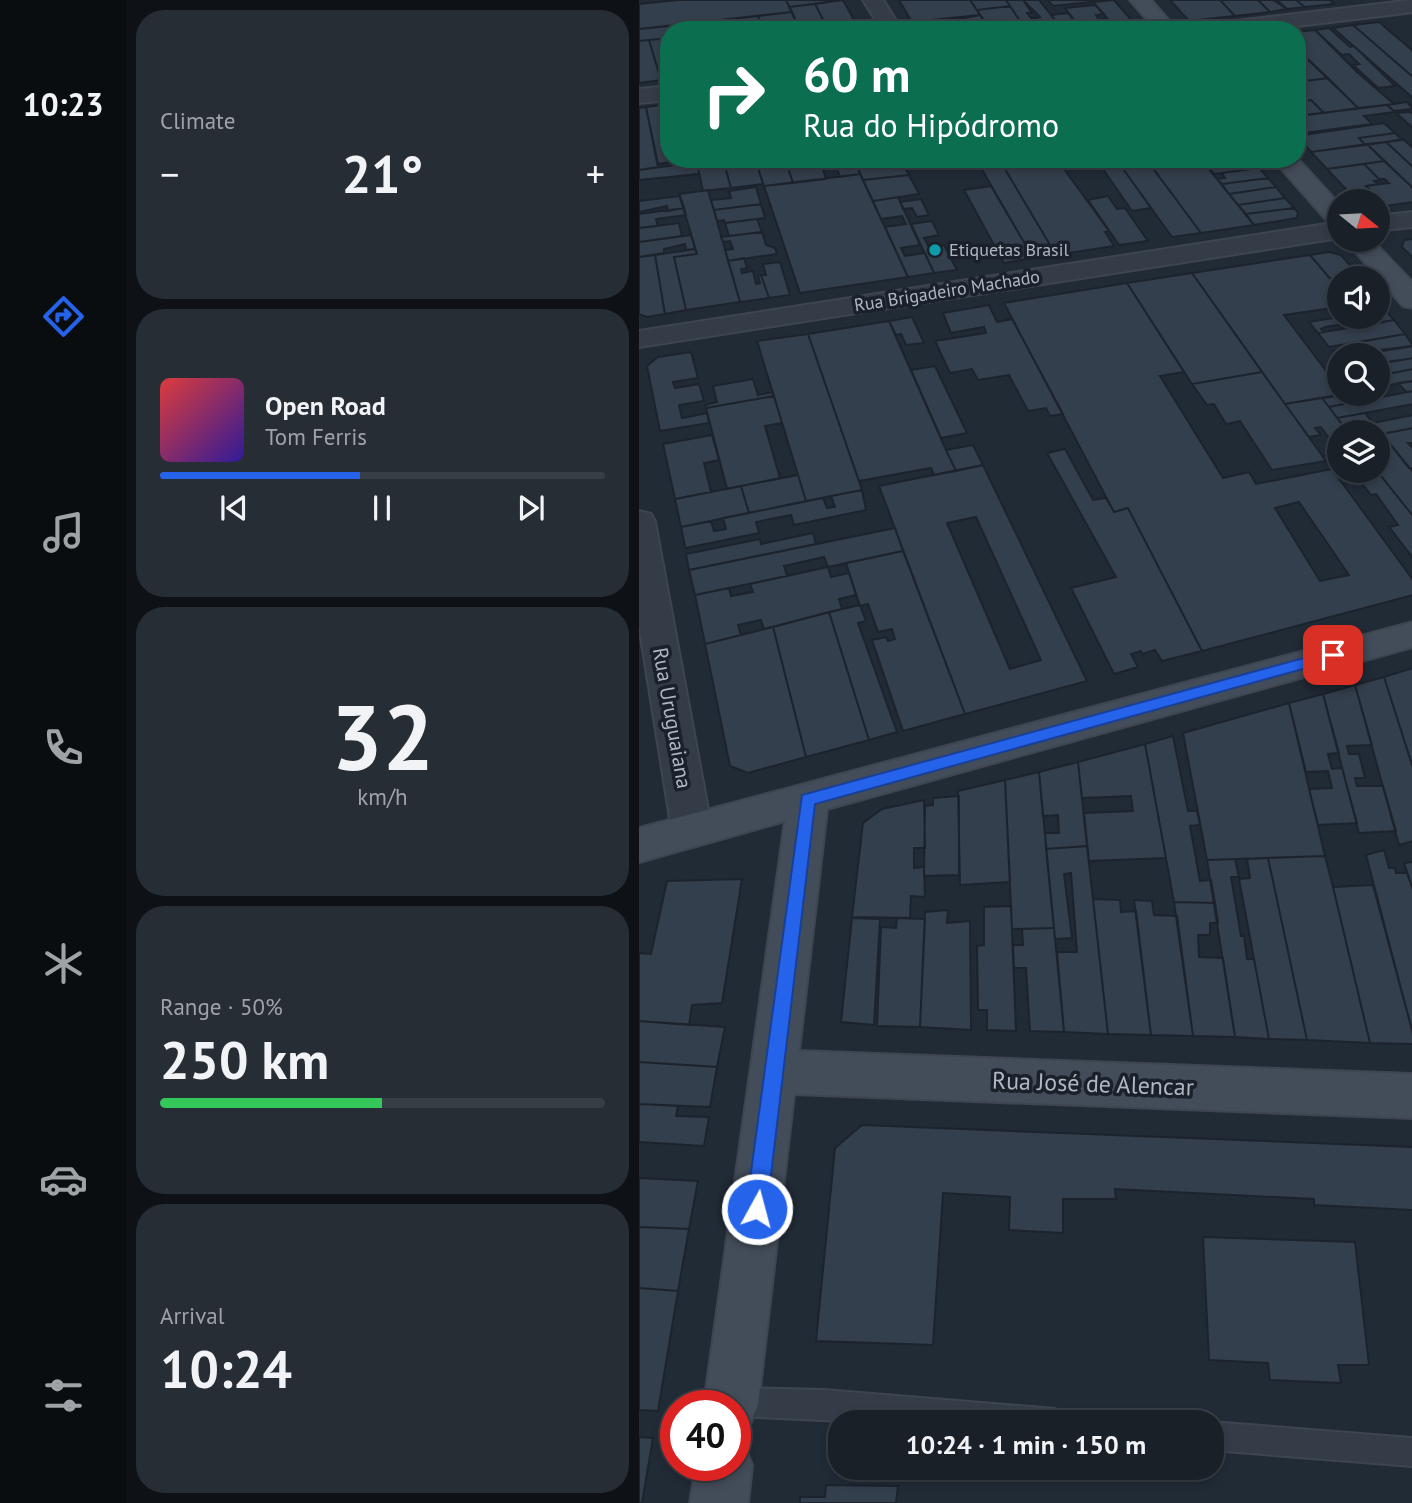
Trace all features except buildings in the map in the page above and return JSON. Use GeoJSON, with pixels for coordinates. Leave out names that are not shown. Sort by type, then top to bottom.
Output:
{"type":"FeatureCollection","features":[{"type":"Feature","properties":{"kind":"street"},"geometry":{"type":"LineString","coordinates":[[873,0],[886,21]]}},
{"type":"Feature","properties":{"kind":"street"},"geometry":{"type":"LineString","coordinates":[[1140,0],[1159,21]]}},
{"type":"Feature","properties":{"kind":"street"},"geometry":{"type":"LineString","coordinates":[[1286,21],[1412,6]]}},
{"type":"Feature","properties":{"kind":"street"},"geometry":{"type":"LineString","coordinates":[[639,96],[660,94]]}},
{"type":"Feature","properties":{"kind":"street"},"geometry":{"type":"LineString","coordinates":[[1293,168],[1327,206]]}},
{"type":"Feature","properties":{"kind":"street"},"geometry":{"type":"LineString","coordinates":[[1390,222],[1412,219]]}},
{"type":"Feature","properties":{"kind":"street","name":"Rua Brigadeiro Machado"},"geometry":{"type":"LineString","coordinates":[[639,339],[1327,232]]}},
{"type":"Feature","properties":{"kind":"street"},"geometry":{"type":"LineString","coordinates":[[1369,252],[1412,300]]}},
{"type":"Feature","properties":{"kind":"street","name":"Rua Uruguaiana"},"geometry":{"type":"LineString","coordinates":[[639,522],[692,831]]}},
{"type":"Feature","properties":{"kind":"street"},"geometry":{"type":"LineString","coordinates":[[639,845],[1412,634]]}},
{"type":"Feature","properties":{"kind":"street"},"geometry":{"type":"LineString","coordinates":[[733,1390],[808,800]]}},
{"type":"Feature","properties":{"kind":"street","name":"Rua José de Alencar"},"geometry":{"type":"LineString","coordinates":[[775,1072],[1412,1097]]}},
{"type":"Feature","properties":{"kind":"street"},"geometry":{"type":"LineString","coordinates":[[719,1503],[722,1481]]}},
{"type":"Feature","properties":{"kind":"lane"},"geometry":{"type":"LineString","coordinates":[[751,1404],[824,1404],[897,1410]]}},
{"type":"Feature","properties":{"kind":"lane"},"geometry":{"type":"LineString","coordinates":[[1224,1437],[1412,1452]]}},
{"type":"Feature","properties":{"kind":"place","name":"Etiquetas Brasil"},"geometry":{"type":"Point","coordinates":[935,250]}},
{"type":"Feature","properties":{"kind":"route"},"geometry":{"type":"LineString","coordinates":[[757,1209],[808,800],[1333,655]]}}]}
